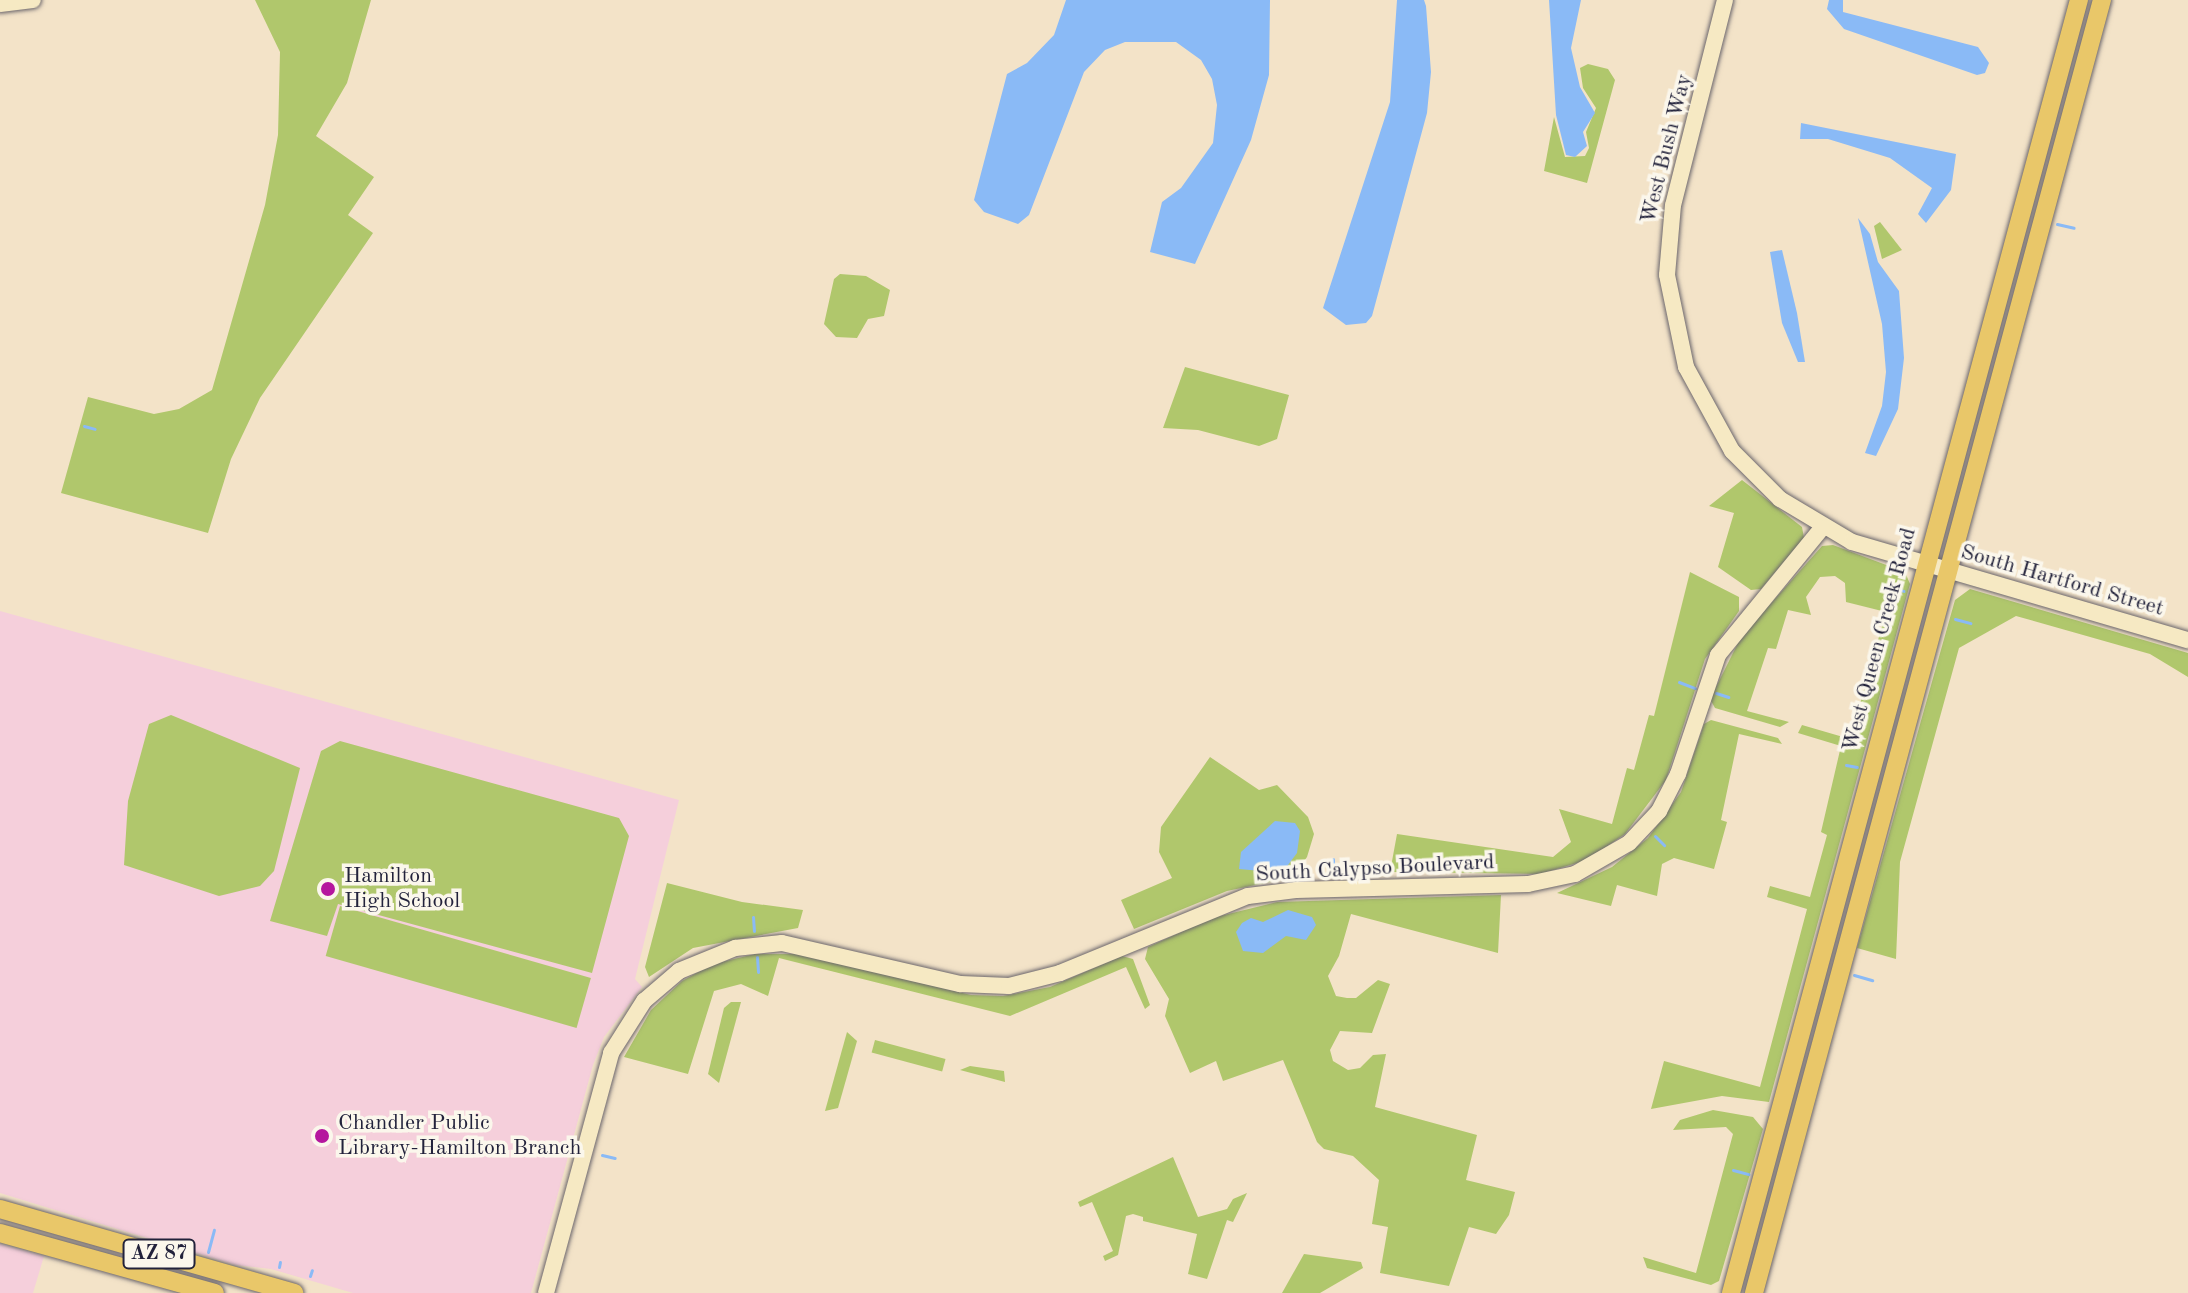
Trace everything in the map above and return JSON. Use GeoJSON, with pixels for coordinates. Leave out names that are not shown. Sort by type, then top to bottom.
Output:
{"type":"FeatureCollection","features":[{"type":"Feature","properties":{"kind":"main road","name":"West Queen Creek Road"},"geometry":{"type":"LineString","coordinates":[[1731,1293],[2079,0]]}},
{"type":"Feature","properties":{"kind":"main road"},"geometry":{"type":"LineString","coordinates":[[1754,1293],[2102,0]]}},
{"type":"Feature","properties":{"kind":"main road","name":"AZ 87"},"geometry":{"type":"LineString","coordinates":[[0,1209],[294,1293]]}},
{"type":"Feature","properties":{"kind":"main road","name":"AZ 87"},"geometry":{"type":"LineString","coordinates":[[0,1233],[215,1293]]}},
{"type":"Feature","properties":{"kind":"street"},"geometry":{"type":"LineString","coordinates":[[0,4],[33,0]]}},
{"type":"Feature","properties":{"kind":"street","name":"West Bush Way"},"geometry":{"type":"LineString","coordinates":[[1725,0],[1671,216],[1667,275],[1672,318],[1692,382],[1732,451],[1770,491],[1822,528],[1925,566]]}},
{"type":"Feature","properties":{"kind":"street","name":"South Calypso Boulevard"},"geometry":{"type":"LineString","coordinates":[[546,1293],[611,1053],[644,1001],[668,978],[708,956],[749,945],[802,946],[960,984],[1009,986],[1060,973],[1235,899],[1296,890],[1548,882],[1594,866],[1629,843],[1659,811],[1678,774],[1718,655],[1822,528]]}},
{"type":"Feature","properties":{"kind":"street","name":"South Hartford Street"},"geometry":{"type":"LineString","coordinates":[[1925,566],[2188,640]]}},
{"type":"Feature","properties":{"kind":"shaded area","name":"Hamilton High School"},"geometry":{"type":"Polygon","coordinates":[[[0,611],[679,800],[635,979],[642,987],[604,1037],[593,1065],[531,1293],[353,1293],[271,1269],[235,1265],[0,1193],[0,611]]]}},
{"type":"Feature","properties":{"kind":"shaded area"},"geometry":{"type":"Polygon","coordinates":[[[0,1244],[44,1256],[33,1293],[0,1293],[0,1244]]]}},
{"type":"Feature","properties":{"kind":"green space"},"geometry":{"type":"Polygon","coordinates":[[[255,0],[371,0],[347,83],[316,136],[374,177],[348,215],[373,233],[260,398],[231,459],[208,533],[61,493],[88,397],[154,414],[179,409],[212,390],[265,205],[278,135],[280,52],[255,0]]]}},
{"type":"Feature","properties":{"kind":"green space"},"geometry":{"type":"Polygon","coordinates":[[[1588,64],[1608,69],[1615,80],[1587,183],[1544,171],[1554,117],[1565,157],[1585,156],[1589,148],[1586,132],[1596,108],[1583,88],[1580,68],[1588,64]]]}},
{"type":"Feature","properties":{"kind":"green space"},"geometry":{"type":"Polygon","coordinates":[[[1880,222],[1902,250],[1882,259],[1874,226],[1880,222]]]}},
{"type":"Feature","properties":{"kind":"green space"},"geometry":{"type":"Polygon","coordinates":[[[840,274],[866,276],[890,290],[884,316],[868,319],[857,338],[836,337],[824,324],[834,279],[840,274]]]}},
{"type":"Feature","properties":{"kind":"green space"},"geometry":{"type":"Polygon","coordinates":[[[1185,367],[1289,395],[1277,439],[1259,446],[1198,430],[1163,428],[1185,367]]]}},
{"type":"Feature","properties":{"kind":"green space"},"geometry":{"type":"Polygon","coordinates":[[[1742,480],[1802,527],[1804,538],[1761,589],[1751,590],[1718,567],[1734,513],[1709,506],[1742,480]]]}},
{"type":"Feature","properties":{"kind":"green space"},"geometry":{"type":"Polygon","coordinates":[[[1833,545],[1905,572],[1910,584],[1769,1102],[1722,1096],[1651,1109],[1664,1061],[1760,1087],[1807,909],[1767,897],[1770,886],[1810,897],[1827,835],[1821,832],[1841,746],[1798,733],[1802,725],[1850,739],[1886,612],[1846,602],[1845,583],[1835,576],[1820,577],[1806,597],[1811,615],[1788,610],[1776,649],[1768,648],[1747,711],[1789,722],[1780,727],[1715,708],[1710,699],[1741,637],[1822,546],[1833,545]]]}},
{"type":"Feature","properties":{"kind":"green space"},"geometry":{"type":"Polygon","coordinates":[[[1690,572],[1739,597],[1739,611],[1705,659],[1666,780],[1625,834],[1587,860],[1540,874],[1390,872],[1397,834],[1553,857],[1571,842],[1559,809],[1612,824],[1627,768],[1634,770],[1649,715],[1654,716],[1690,572]]]}},
{"type":"Feature","properties":{"kind":"green space"},"geometry":{"type":"Polygon","coordinates":[[[1970,589],[2188,653],[2188,677],[2150,654],[2016,616],[1959,648],[1900,862],[1896,959],[1857,948],[1955,600],[1970,589]]]}},
{"type":"Feature","properties":{"kind":"green space"},"geometry":{"type":"Polygon","coordinates":[[[171,715],[300,768],[274,871],[260,886],[219,896],[124,865],[128,801],[149,724],[171,715]]]}},
{"type":"Feature","properties":{"kind":"green space"},"geometry":{"type":"Polygon","coordinates":[[[1711,720],[1778,738],[1782,744],[1739,734],[1721,820],[1727,822],[1714,869],[1674,858],[1662,864],[1657,896],[1617,885],[1611,906],[1557,893],[1612,867],[1648,838],[1681,792],[1704,724],[1711,720]]]}},
{"type":"Feature","properties":{"kind":"green space"},"geometry":{"type":"Polygon","coordinates":[[[340,741],[619,818],[629,836],[592,973],[338,904],[327,936],[270,921],[321,751],[340,741]]]}},
{"type":"Feature","properties":{"kind":"green space"},"geometry":{"type":"Polygon","coordinates":[[[1210,757],[1259,790],[1277,785],[1308,817],[1314,834],[1307,857],[1293,877],[1227,891],[1134,929],[1121,900],[1172,878],[1159,852],[1161,827],[1210,757]]]}},
{"type":"Feature","properties":{"kind":"green space"},"geometry":{"type":"Polygon","coordinates":[[[667,883],[742,902],[803,910],[798,928],[693,948],[649,977],[645,967],[667,883]]]}},
{"type":"Feature","properties":{"kind":"green space"},"geometry":{"type":"Polygon","coordinates":[[[1501,895],[1498,953],[1351,914],[1339,956],[1328,976],[1336,996],[1347,998],[1356,998],[1378,980],[1390,984],[1372,1033],[1340,1031],[1330,1050],[1333,1061],[1348,1070],[1360,1068],[1373,1055],[1386,1054],[1375,1107],[1477,1135],[1466,1180],[1515,1192],[1509,1215],[1496,1234],[1469,1227],[1449,1286],[1380,1273],[1388,1227],[1372,1224],[1379,1180],[1353,1156],[1324,1149],[1317,1142],[1283,1060],[1223,1081],[1216,1061],[1190,1073],[1165,1016],[1169,999],[1145,959],[1148,947],[1212,918],[1277,902],[1501,895]]]}},
{"type":"Feature","properties":{"kind":"green space"},"geometry":{"type":"Polygon","coordinates":[[[340,906],[591,978],[577,1028],[326,956],[340,906]]]}},
{"type":"Feature","properties":{"kind":"green space"},"geometry":{"type":"Polygon","coordinates":[[[755,954],[800,954],[971,995],[1003,996],[1050,987],[1122,956],[1133,959],[1150,1005],[1145,1009],[1126,967],[1010,1016],[779,958],[768,996],[741,984],[714,991],[688,1074],[624,1057],[651,1010],[682,981],[713,964],[755,954]]]}},
{"type":"Feature","properties":{"kind":"green space"},"geometry":{"type":"Polygon","coordinates":[[[731,1002],[741,1002],[719,1083],[708,1074],[724,1008],[731,1002]]]}},
{"type":"Feature","properties":{"kind":"green space"},"geometry":{"type":"Polygon","coordinates":[[[847,1032],[857,1041],[838,1108],[825,1111],[847,1032]]]}},
{"type":"Feature","properties":{"kind":"green space"},"geometry":{"type":"Polygon","coordinates":[[[875,1040],[946,1059],[942,1071],[872,1053],[875,1040]]]}},
{"type":"Feature","properties":{"kind":"green space"},"geometry":{"type":"Polygon","coordinates":[[[970,1066],[1004,1071],[1005,1082],[960,1070],[970,1066]]]}},
{"type":"Feature","properties":{"kind":"green space"},"geometry":{"type":"Polygon","coordinates":[[[1713,1110],[1753,1117],[1763,1129],[1719,1281],[1711,1285],[1647,1268],[1643,1257],[1696,1273],[1733,1134],[1726,1127],[1673,1130],[1680,1120],[1713,1110]]]}},
{"type":"Feature","properties":{"kind":"green space"},"geometry":{"type":"Polygon","coordinates":[[[1173,1157],[1198,1217],[1227,1209],[1233,1199],[1247,1193],[1233,1222],[1227,1220],[1207,1279],[1188,1274],[1197,1234],[1143,1221],[1143,1217],[1133,1214],[1126,1216],[1118,1255],[1105,1261],[1103,1256],[1113,1251],[1092,1202],[1080,1207],[1078,1202],[1173,1157]]]}},
{"type":"Feature","properties":{"kind":"green space"},"geometry":{"type":"Polygon","coordinates":[[[1304,1254],[1361,1262],[1363,1268],[1320,1293],[1282,1293],[1304,1254]]]}},
{"type":"Feature","properties":{"kind":"water"},"geometry":{"type":"Polygon","coordinates":[[[1066,0],[1270,0],[1269,75],[1251,140],[1195,264],[1150,252],[1162,202],[1181,188],[1213,143],[1217,105],[1212,79],[1201,60],[1176,42],[1125,42],[1105,50],[1084,72],[1029,215],[1018,224],[984,212],[974,200],[1007,74],[1027,63],[1054,35],[1066,0]]]}},
{"type":"Feature","properties":{"kind":"water"},"geometry":{"type":"Polygon","coordinates":[[[1397,0],[1424,0],[1426,6],[1431,72],[1427,113],[1372,316],[1366,323],[1346,325],[1323,308],[1390,102],[1397,0]]]}},
{"type":"Feature","properties":{"kind":"water"},"geometry":{"type":"Polygon","coordinates":[[[1549,0],[1581,0],[1571,48],[1580,87],[1595,113],[1583,132],[1587,146],[1575,157],[1566,155],[1556,115],[1549,0]]]}},
{"type":"Feature","properties":{"kind":"water"},"geometry":{"type":"Polygon","coordinates":[[[1829,0],[1843,0],[1843,12],[1978,47],[1989,63],[1985,73],[1977,75],[1844,29],[1827,9],[1829,0]]]}},
{"type":"Feature","properties":{"kind":"water"},"geometry":{"type":"Polygon","coordinates":[[[1801,123],[1956,154],[1951,190],[1926,223],[1918,214],[1932,188],[1890,158],[1828,139],[1800,139],[1801,123]]]}},
{"type":"Feature","properties":{"kind":"water"},"geometry":{"type":"Polygon","coordinates":[[[1858,218],[1870,234],[1878,262],[1899,291],[1904,358],[1898,409],[1876,456],[1865,453],[1882,406],[1886,372],[1882,324],[1858,218]]]}},
{"type":"Feature","properties":{"kind":"water"},"geometry":{"type":"Polygon","coordinates":[[[1782,250],[1805,362],[1798,362],[1782,323],[1770,252],[1782,250]]]}},
{"type":"Feature","properties":{"kind":"water"},"geometry":{"type":"Polygon","coordinates":[[[1275,821],[1295,823],[1300,831],[1297,853],[1282,873],[1239,869],[1241,852],[1275,821]]]}},
{"type":"Feature","properties":{"kind":"water"},"geometry":{"type":"Polygon","coordinates":[[[1288,910],[1312,917],[1316,925],[1306,940],[1286,936],[1263,953],[1243,951],[1236,932],[1242,923],[1251,918],[1263,922],[1288,910]]]}},
{"type":"Feature","properties":{"kind":"waterway"},"geometry":{"type":"LineString","coordinates":[[2057,224],[2074,228]]}},
{"type":"Feature","properties":{"kind":"waterway"},"geometry":{"type":"LineString","coordinates":[[84,426],[95,429]]}},
{"type":"Feature","properties":{"kind":"waterway"},"geometry":{"type":"LineString","coordinates":[[1888,587],[1904,591]]}},
{"type":"Feature","properties":{"kind":"waterway"},"geometry":{"type":"LineString","coordinates":[[1955,619],[1970,623]]}},
{"type":"Feature","properties":{"kind":"waterway"},"geometry":{"type":"LineString","coordinates":[[1679,682],[1695,688]]}},
{"type":"Feature","properties":{"kind":"waterway"},"geometry":{"type":"LineString","coordinates":[[1716,693],[1728,697]]}},
{"type":"Feature","properties":{"kind":"waterway"},"geometry":{"type":"LineString","coordinates":[[1846,765],[1857,767]]}},
{"type":"Feature","properties":{"kind":"waterway"},"geometry":{"type":"LineString","coordinates":[[1655,836],[1664,845]]}},
{"type":"Feature","properties":{"kind":"waterway"},"geometry":{"type":"LineString","coordinates":[[1333,859],[1333,876]]}},
{"type":"Feature","properties":{"kind":"waterway"},"geometry":{"type":"LineString","coordinates":[[753,917],[754,931]]}},
{"type":"Feature","properties":{"kind":"waterway"},"geometry":{"type":"LineString","coordinates":[[757,957],[758,972]]}},
{"type":"Feature","properties":{"kind":"waterway"},"geometry":{"type":"LineString","coordinates":[[1854,975],[1872,980]]}},
{"type":"Feature","properties":{"kind":"waterway"},"geometry":{"type":"LineString","coordinates":[[602,1155],[615,1158]]}},
{"type":"Feature","properties":{"kind":"waterway"},"geometry":{"type":"LineString","coordinates":[[1733,1170],[1748,1174]]}},
{"type":"Feature","properties":{"kind":"waterway"},"geometry":{"type":"LineString","coordinates":[[208,1252],[214,1230]]}},
{"type":"Feature","properties":{"kind":"waterway"},"geometry":{"type":"LineString","coordinates":[[279,1267],[280,1262]]}},
{"type":"Feature","properties":{"kind":"waterway"},"geometry":{"type":"LineString","coordinates":[[310,1276],[312,1270]]}},
{"type":"Feature","properties":{"kind":"place","name":"Hamilton High School"},"geometry":{"type":"Point","coordinates":[328,889]}},
{"type":"Feature","properties":{"kind":"place","name":"Chandler Public Library-Hamilton Branch"},"geometry":{"type":"Point","coordinates":[322,1136]}}]}
